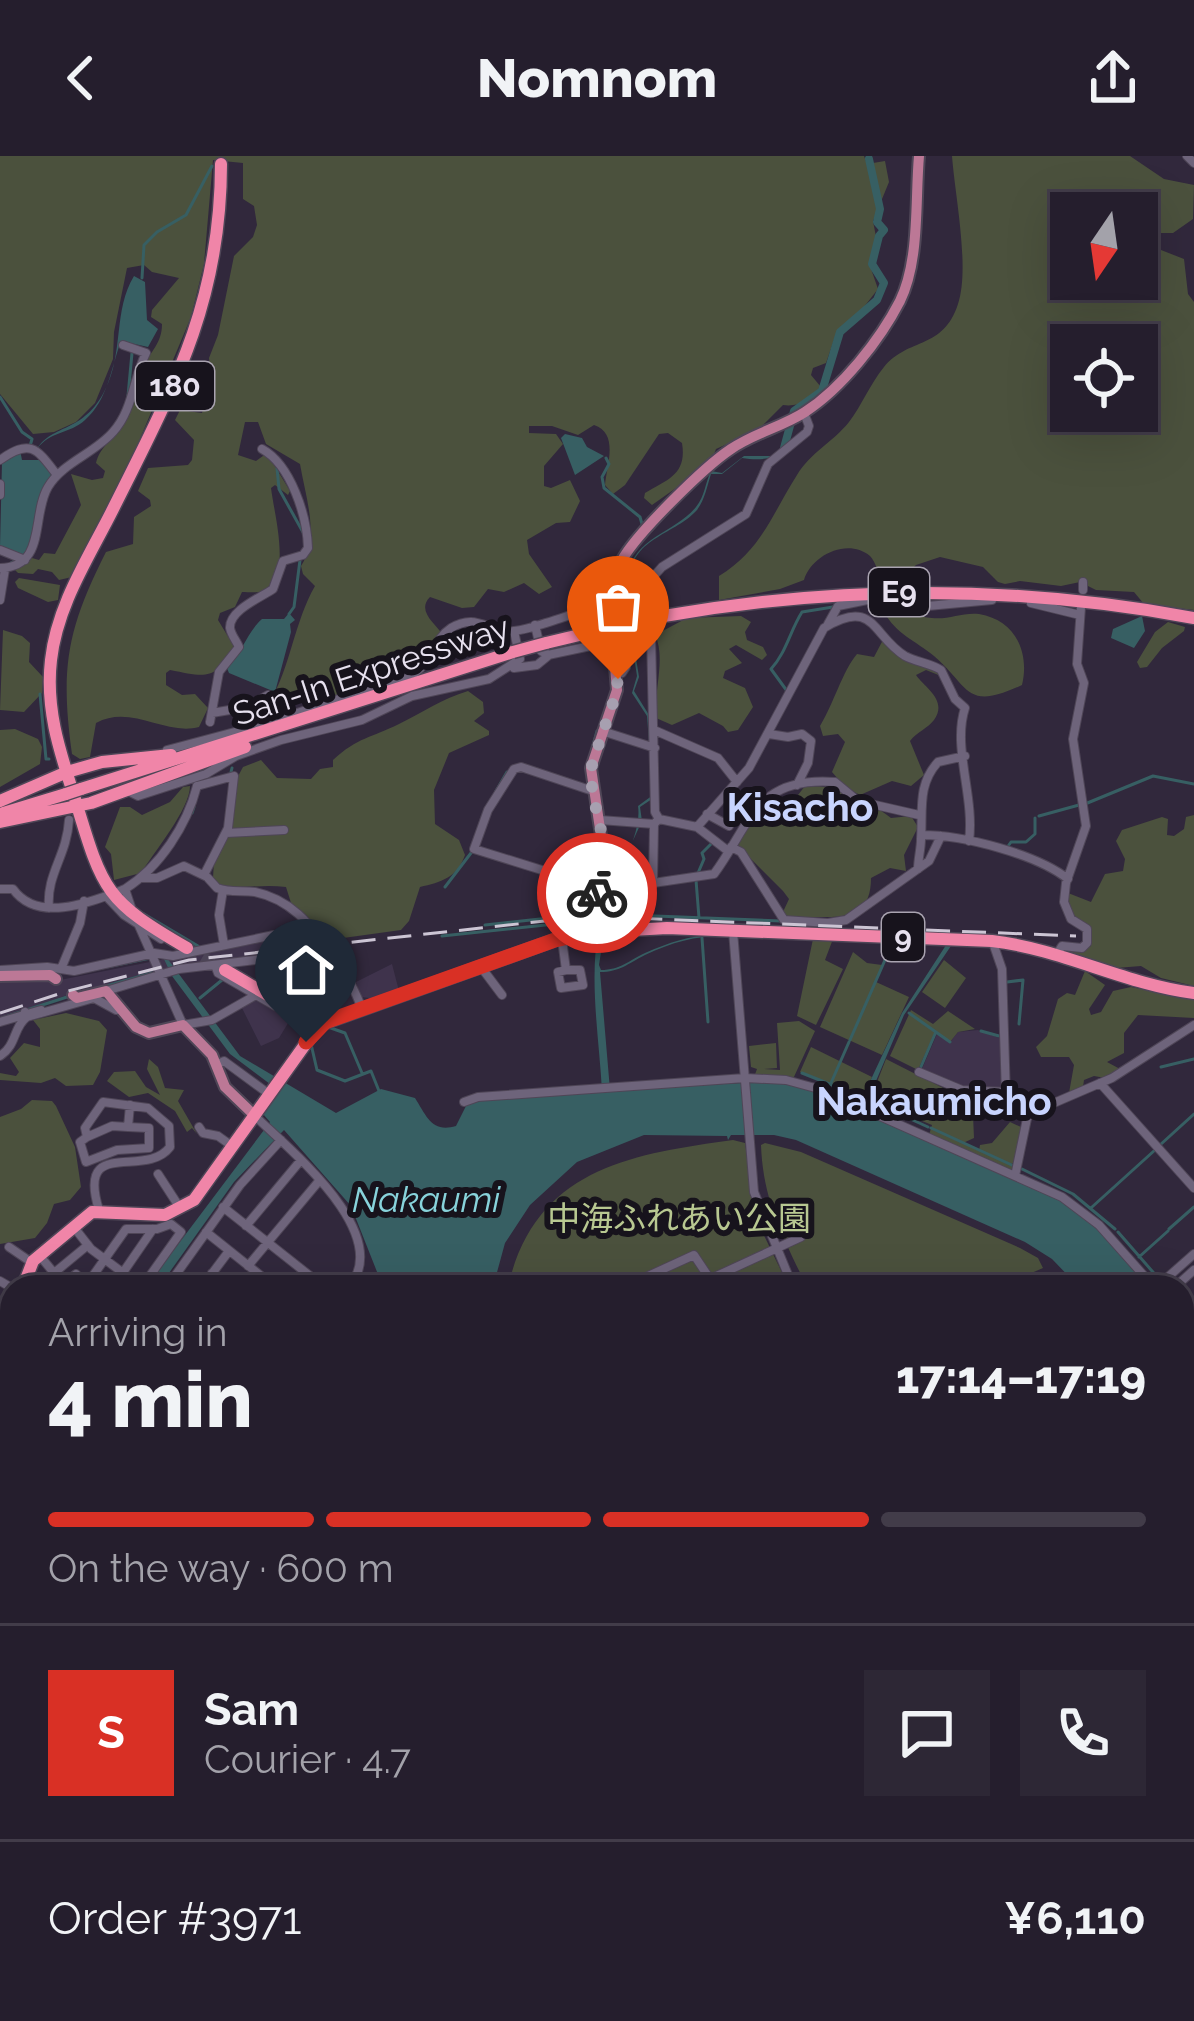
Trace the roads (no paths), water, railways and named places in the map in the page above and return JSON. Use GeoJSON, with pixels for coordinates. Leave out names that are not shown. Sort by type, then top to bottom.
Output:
{"type":"FeatureCollection","features":[{"type":"Feature","properties":{"kind":"highway","name":"180"},"geometry":{"type":"LineString","coordinates":[[67,772],[54,733],[50,686],[56,634],[72,591],[191,345],[214,258],[221,164]]}},
{"type":"Feature","properties":{"kind":"highway","name":"San-In Expressway"},"geometry":{"type":"LineString","coordinates":[[0,818],[361,701],[547,649],[644,630],[664,616],[789,599],[902,592],[1035,597],[1194,618]]}},
{"type":"Feature","properties":{"kind":"highway"},"geometry":{"type":"LineString","coordinates":[[0,818],[77,807],[361,701]]}},
{"type":"Feature","properties":{"kind":"highway"},"geometry":{"type":"LineString","coordinates":[[0,801],[109,760],[172,755],[323,713]]}},
{"type":"Feature","properties":{"kind":"highway"},"geometry":{"type":"LineString","coordinates":[[67,772],[77,807],[76,822],[114,893],[132,916],[191,950]]}},
{"type":"Feature","properties":{"kind":"highway","name":"9"},"geometry":{"type":"LineString","coordinates":[[319,1025],[481,965],[562,938],[596,932],[733,931],[992,941],[1159,988],[1194,993]]}},
{"type":"Feature","properties":{"kind":"highway"},"geometry":{"type":"LineString","coordinates":[[28,1275],[35,1258],[99,1210],[165,1215],[181,1209],[259,1120],[274,1088],[319,1025],[226,966]]}},
{"type":"Feature","properties":{"kind":"main road"},"geometry":{"type":"LineString","coordinates":[[610,602],[629,549],[722,455],[804,413],[849,371],[902,297],[919,156]]}},
{"type":"Feature","properties":{"kind":"main road"},"geometry":{"type":"LineString","coordinates":[[596,932],[605,889],[592,764],[622,668],[615,637]]}},
{"type":"Feature","properties":{"kind":"main road"},"geometry":{"type":"LineString","coordinates":[[0,973],[59,974]]}},
{"type":"Feature","properties":{"kind":"main road"},"geometry":{"type":"LineString","coordinates":[[75,996],[106,991],[126,1019],[149,1033],[184,1025],[206,1048],[222,1083],[259,1120]]}},
{"type":"Feature","properties":{"kind":"street"},"geometry":{"type":"LineString","coordinates":[[1187,156],[1194,163]]}},
{"type":"Feature","properties":{"kind":"street"},"geometry":{"type":"LineString","coordinates":[[0,600],[2,569],[21,559],[39,530],[43,496],[57,475],[108,438],[124,418],[146,353],[123,345]]}},
{"type":"Feature","properties":{"kind":"street"},"geometry":{"type":"LineString","coordinates":[[653,884],[657,822],[644,630],[651,585],[658,570],[746,514],[768,464],[807,432],[804,413]]}},
{"type":"Feature","properties":{"kind":"street"},"geometry":{"type":"LineString","coordinates":[[0,460],[18,447],[28,447],[40,453],[57,475]]}},
{"type":"Feature","properties":{"kind":"street"},"geometry":{"type":"LineString","coordinates":[[262,448],[294,490],[308,548],[303,555],[283,561],[273,589],[254,599],[233,620],[230,627],[239,646],[219,672],[211,718],[248,707],[268,695]]}},
{"type":"Feature","properties":{"kind":"street"},"geometry":{"type":"LineString","coordinates":[[0,484],[0,495]]}},
{"type":"Feature","properties":{"kind":"street"},"geometry":{"type":"LineString","coordinates":[[0,550],[21,559]]}},
{"type":"Feature","properties":{"kind":"street"},"geometry":{"type":"LineString","coordinates":[[67,772],[109,757],[161,752],[222,737],[415,673],[428,662],[443,634],[469,621],[514,631],[610,602],[622,587],[649,597]]}},
{"type":"Feature","properties":{"kind":"street"},"geometry":{"type":"LineString","coordinates":[[697,827],[736,782],[768,734],[785,695],[838,606],[872,599],[928,606],[993,600],[1081,611],[1077,664],[1084,683],[1072,740],[1086,826],[1068,879],[1065,909],[1073,921],[1087,927],[1087,943],[1082,948],[1061,946],[1057,956]]}},
{"type":"Feature","properties":{"kind":"street"},"geometry":{"type":"LineString","coordinates":[[827,625],[870,619],[902,654],[941,670],[966,710],[959,731],[972,808],[969,841]]}},
{"type":"Feature","properties":{"kind":"street"},"geometry":{"type":"LineString","coordinates":[[535,625],[541,651],[644,630]]}},
{"type":"Feature","properties":{"kind":"street"},"geometry":{"type":"LineString","coordinates":[[128,790],[138,796],[180,784],[261,747],[362,720],[412,696],[489,679],[510,659],[521,656],[514,631]]}},
{"type":"Feature","properties":{"kind":"street"},"geometry":{"type":"LineString","coordinates":[[653,730],[718,758],[736,782]]}},
{"type":"Feature","properties":{"kind":"street"},"geometry":{"type":"LineString","coordinates":[[602,731],[651,748]]}},
{"type":"Feature","properties":{"kind":"street"},"geometry":{"type":"LineString","coordinates":[[768,734],[802,734],[811,741],[807,766],[796,787]]}},
{"type":"Feature","properties":{"kind":"street"},"geometry":{"type":"LineString","coordinates":[[918,869],[925,782],[934,765],[965,756]]}},
{"type":"Feature","properties":{"kind":"street"},"geometry":{"type":"LineString","coordinates":[[592,791],[514,769],[488,810],[474,849],[605,889],[714,874],[759,803],[796,787],[835,782],[858,801],[919,815]]}},
{"type":"Feature","properties":{"kind":"street"},"geometry":{"type":"LineString","coordinates":[[0,889],[13,889],[32,907],[50,908],[114,893],[143,878],[160,859],[189,813],[197,784],[234,776],[226,832],[204,875]]}},
{"type":"Feature","properties":{"kind":"street"},"geometry":{"type":"LineString","coordinates":[[707,814],[729,826]]}},
{"type":"Feature","properties":{"kind":"street"},"geometry":{"type":"LineString","coordinates":[[43,818],[58,816],[76,822],[47,890],[50,908]]}},
{"type":"Feature","properties":{"kind":"street"},"geometry":{"type":"LineString","coordinates":[[600,820],[697,827],[741,853],[778,914],[788,921],[842,921],[918,869],[935,854],[940,836]]}},
{"type":"Feature","properties":{"kind":"street"},"geometry":{"type":"LineString","coordinates":[[226,832],[284,830]]}},
{"type":"Feature","properties":{"kind":"street"},"geometry":{"type":"LineString","coordinates":[[922,836],[969,841],[1047,867],[1068,879]]}},
{"type":"Feature","properties":{"kind":"street"},"geometry":{"type":"LineString","coordinates":[[143,878],[158,878],[183,866],[223,890],[256,892],[290,908],[320,941],[321,954]]}},
{"type":"Feature","properties":{"kind":"street"},"geometry":{"type":"LineString","coordinates":[[223,890],[219,915],[224,945]]}},
{"type":"Feature","properties":{"kind":"street"},"geometry":{"type":"LineString","coordinates":[[114,893],[169,972],[184,1025],[208,1021],[256,995]]}},
{"type":"Feature","properties":{"kind":"street"},"geometry":{"type":"LineString","coordinates":[[59,974],[84,901]]}},
{"type":"Feature","properties":{"kind":"street"},"geometry":{"type":"LineString","coordinates":[[139,926],[191,950]]}},
{"type":"Feature","properties":{"kind":"street"},"geometry":{"type":"LineString","coordinates":[[733,931],[754,1192],[788,1275]]}},
{"type":"Feature","properties":{"kind":"street"},"geometry":{"type":"LineString","coordinates":[[59,974],[274,934],[280,944],[320,941]]}},
{"type":"Feature","properties":{"kind":"street"},"geometry":{"type":"LineString","coordinates":[[562,938],[566,970]]}},
{"type":"Feature","properties":{"kind":"street"},"geometry":{"type":"LineString","coordinates":[[992,941],[1002,969],[1006,1092],[1013,1108],[1028,1114],[1100,1083],[1194,1025]]}},
{"type":"Feature","properties":{"kind":"street"},"geometry":{"type":"LineString","coordinates":[[106,991],[169,972],[321,954],[340,968],[362,1009]]}},
{"type":"Feature","properties":{"kind":"street"},"geometry":{"type":"LineString","coordinates":[[226,966],[218,973],[274,1006],[284,983],[301,968],[301,955]]}},
{"type":"Feature","properties":{"kind":"street"},"geometry":{"type":"LineString","coordinates":[[481,965],[502,995]]}},
{"type":"Feature","properties":{"kind":"street"},"geometry":{"type":"LineString","coordinates":[[0,1056],[11,1048],[22,1017],[75,996]]}},
{"type":"Feature","properties":{"kind":"street"},"geometry":{"type":"LineString","coordinates":[[0,1022],[94,998],[126,1019]]}},
{"type":"Feature","properties":{"kind":"street"},"geometry":{"type":"LineString","coordinates":[[215,1065],[224,1061],[274,1088]]}},
{"type":"Feature","properties":{"kind":"street"},"geometry":{"type":"LineString","coordinates":[[919,1072],[964,1091],[1006,1092]]}},
{"type":"Feature","properties":{"kind":"street"},"geometry":{"type":"LineString","coordinates":[[464,1102],[478,1097],[606,1088],[794,1082],[861,1107],[1082,1209],[1143,1275]]}},
{"type":"Feature","properties":{"kind":"street"},"geometry":{"type":"LineString","coordinates":[[1100,1083],[1194,1188]]}},
{"type":"Feature","properties":{"kind":"street"},"geometry":{"type":"LineString","coordinates":[[87,1137],[86,1128],[103,1102],[148,1108],[170,1130],[171,1143],[160,1157],[110,1164],[98,1173],[91,1189],[99,1210]]}},
{"type":"Feature","properties":{"kind":"street"},"geometry":{"type":"LineString","coordinates":[[128,1126],[130,1105]]}},
{"type":"Feature","properties":{"kind":"street"},"geometry":{"type":"LineString","coordinates":[[1015,1176],[1028,1114]]}},
{"type":"Feature","properties":{"kind":"street"},"geometry":{"type":"LineString","coordinates":[[259,1120],[301,1160],[347,1215],[362,1253],[358,1275]]}},
{"type":"Feature","properties":{"kind":"street"},"geometry":{"type":"LineString","coordinates":[[112,1126],[149,1128],[149,1147],[108,1152],[87,1162],[80,1144],[87,1137],[112,1126]]}},
{"type":"Feature","properties":{"kind":"street"},"geometry":{"type":"LineString","coordinates":[[199,1127],[232,1146]]}},
{"type":"Feature","properties":{"kind":"street"},"geometry":{"type":"LineString","coordinates":[[175,1275],[279,1138]]}},
{"type":"Feature","properties":{"kind":"street"},"geometry":{"type":"LineString","coordinates":[[246,1226],[301,1160]]}},
{"type":"Feature","properties":{"kind":"street"},"geometry":{"type":"LineString","coordinates":[[158,1174],[181,1209]]}},
{"type":"Feature","properties":{"kind":"street"},"geometry":{"type":"LineString","coordinates":[[248,1266],[319,1181]]}},
{"type":"Feature","properties":{"kind":"street"},"geometry":{"type":"LineString","coordinates":[[223,1207],[308,1275]]}},
{"type":"Feature","properties":{"kind":"street"},"geometry":{"type":"LineString","coordinates":[[93,1275],[128,1227],[153,1229],[171,1224],[181,1232],[151,1275]]}},
{"type":"Feature","properties":{"kind":"street"},"geometry":{"type":"LineString","coordinates":[[74,1226],[88,1245],[126,1275]]}},
{"type":"Feature","properties":{"kind":"street"},"geometry":{"type":"LineString","coordinates":[[123,1273],[153,1229]]}},
{"type":"Feature","properties":{"kind":"street"},"geometry":{"type":"LineString","coordinates":[[206,1232],[260,1275]]}},
{"type":"Feature","properties":{"kind":"street"},"geometry":{"type":"LineString","coordinates":[[719,1275],[801,1237]]}},
{"type":"Feature","properties":{"kind":"street"},"geometry":{"type":"LineString","coordinates":[[51,1275],[88,1245]]}},
{"type":"Feature","properties":{"kind":"street"},"geometry":{"type":"LineString","coordinates":[[9,1247],[54,1273]]}},
{"type":"Feature","properties":{"kind":"street"},"geometry":{"type":"LineString","coordinates":[[215,1275],[229,1251]]}},
{"type":"Feature","properties":{"kind":"street"},"geometry":{"type":"LineString","coordinates":[[1170,1275],[1194,1253]]}},
{"type":"Feature","properties":{"kind":"street"},"geometry":{"type":"LineString","coordinates":[[650,1275],[694,1255],[707,1275]]}},
{"type":"Feature","properties":{"kind":"water"},"geometry":{"type":"Polygon","coordinates":[[[134,276],[145,282],[147,320],[158,329],[148,347],[121,341],[115,361],[123,303],[134,276]]]}},
{"type":"Feature","properties":{"kind":"water"},"geometry":{"type":"Polygon","coordinates":[[[108,383],[85,420],[37,449],[51,435],[88,414],[108,383]]]}},
{"type":"Feature","properties":{"kind":"water"},"geometry":{"type":"Polygon","coordinates":[[[565,434],[582,438],[587,447],[604,456],[575,475],[561,438],[565,434]]]}},
{"type":"Feature","properties":{"kind":"water"},"geometry":{"type":"Polygon","coordinates":[[[786,443],[775,456],[742,458],[722,474],[711,474],[697,510],[647,545],[633,563],[631,575],[649,583],[647,631],[636,658],[639,677],[634,691],[649,715],[655,797],[640,807],[642,821],[632,843],[638,806],[653,795],[647,716],[632,693],[637,676],[634,657],[647,626],[647,584],[628,576],[631,563],[646,544],[696,507],[711,471],[722,473],[744,456],[773,456],[786,443]]]}},
{"type":"Feature","properties":{"kind":"water"},"geometry":{"type":"Polygon","coordinates":[[[20,450],[22,460],[44,460],[53,474],[32,541],[17,561],[3,566],[20,556],[0,547],[2,462],[20,450]]]}},
{"type":"Feature","properties":{"kind":"water"},"geometry":{"type":"Polygon","coordinates":[[[289,613],[295,620],[290,624],[275,692],[229,673],[226,666],[262,619],[284,619],[289,613]]]}},
{"type":"Feature","properties":{"kind":"water"},"geometry":{"type":"Polygon","coordinates":[[[1142,616],[1145,631],[1134,648],[1111,638],[1113,629],[1142,616]]]}},
{"type":"Feature","properties":{"kind":"water","name":"Nakaumi"},"geometry":{"type":"Polygon","coordinates":[[[610,892],[601,970],[686,939],[729,936],[676,943],[618,969],[600,972],[610,1090],[784,1082],[816,1091],[1068,1203],[1141,1275],[1067,1275],[1025,1242],[796,1140],[774,1135],[731,1135],[728,1140],[727,1136],[644,1135],[577,1162],[530,1205],[505,1243],[496,1275],[378,1275],[351,1206],[284,1130],[234,1182],[168,1275],[155,1275],[270,1122],[263,1114],[278,1090],[230,1054],[163,957],[75,975],[0,971],[51,968],[72,972],[164,954],[240,1056],[336,1113],[381,1089],[415,1098],[431,1122],[448,1128],[456,1126],[468,1102],[477,1098],[602,1091],[595,1006],[600,921],[610,892]]]}},
{"type":"Feature","properties":{"kind":"water"},"geometry":{"type":"Polygon","coordinates":[[[948,942],[953,943],[904,1015],[865,1107],[859,1105],[902,1013],[948,942]]]}},
{"type":"Feature","properties":{"kind":"waterway"},"geometry":{"type":"LineString","coordinates":[[784,448],[794,411],[822,391],[840,332],[877,300],[884,283],[872,264],[884,230],[877,222],[880,209],[869,159]]}},
{"type":"Feature","properties":{"kind":"waterway"},"geometry":{"type":"LineString","coordinates":[[142,278],[144,245],[186,215],[212,166]]}},
{"type":"Feature","properties":{"kind":"waterway"},"geometry":{"type":"LineString","coordinates":[[128,396],[132,353]]}},
{"type":"Feature","properties":{"kind":"waterway"},"geometry":{"type":"LineString","coordinates":[[0,397],[22,432],[32,439],[30,446]]}},
{"type":"Feature","properties":{"kind":"waterway"},"geometry":{"type":"LineString","coordinates":[[606,458],[604,488],[640,517],[642,524]]}},
{"type":"Feature","properties":{"kind":"waterway"},"geometry":{"type":"LineString","coordinates":[[277,468],[279,489],[304,534]]}},
{"type":"Feature","properties":{"kind":"waterway"},"geometry":{"type":"LineString","coordinates":[[289,614],[300,560]]}},
{"type":"Feature","properties":{"kind":"waterway"},"geometry":{"type":"LineString","coordinates":[[787,691],[771,669],[798,619],[802,612],[833,607]]}},
{"type":"Feature","properties":{"kind":"waterway"},"geometry":{"type":"LineString","coordinates":[[40,694],[49,759]]}},
{"type":"Feature","properties":{"kind":"waterway"},"geometry":{"type":"LineString","coordinates":[[588,764],[597,731]]}},
{"type":"Feature","properties":{"kind":"waterway"},"geometry":{"type":"LineString","coordinates":[[231,772],[232,768]]}},
{"type":"Feature","properties":{"kind":"waterway"},"geometry":{"type":"LineString","coordinates":[[496,791],[507,772]]}},
{"type":"Feature","properties":{"kind":"waterway"},"geometry":{"type":"LineString","coordinates":[[1085,804],[1153,776],[1194,784]]}},
{"type":"Feature","properties":{"kind":"waterway"},"geometry":{"type":"LineString","coordinates":[[1039,816],[1079,805]]}},
{"type":"Feature","properties":{"kind":"waterway"},"geometry":{"type":"LineString","coordinates":[[192,813],[194,807]]}},
{"type":"Feature","properties":{"kind":"waterway"},"geometry":{"type":"LineString","coordinates":[[1006,849],[1011,842],[1026,842],[1035,834],[1035,818]]}},
{"type":"Feature","properties":{"kind":"waterway"},"geometry":{"type":"LineString","coordinates":[[698,873],[702,853],[712,843]]}},
{"type":"Feature","properties":{"kind":"waterway"},"geometry":{"type":"LineString","coordinates":[[445,887],[471,853]]}},
{"type":"Feature","properties":{"kind":"waterway"},"geometry":{"type":"LineString","coordinates":[[584,881],[581,874],[594,871],[597,861]]}},
{"type":"Feature","properties":{"kind":"waterway"},"geometry":{"type":"LineString","coordinates":[[696,880],[699,918]]}},
{"type":"Feature","properties":{"kind":"waterway"},"geometry":{"type":"LineString","coordinates":[[576,915],[576,903],[587,902],[587,897]]}},
{"type":"Feature","properties":{"kind":"waterway"},"geometry":{"type":"LineString","coordinates":[[144,914],[198,946]]}},
{"type":"Feature","properties":{"kind":"waterway"},"geometry":{"type":"LineString","coordinates":[[485,925],[585,914]]}},
{"type":"Feature","properties":{"kind":"waterway"},"geometry":{"type":"LineString","coordinates":[[604,914],[781,921]]}},
{"type":"Feature","properties":{"kind":"waterway"},"geometry":{"type":"LineString","coordinates":[[442,936],[583,921]]}},
{"type":"Feature","properties":{"kind":"waterway"},"geometry":{"type":"LineString","coordinates":[[702,938],[708,1022]]}},
{"type":"Feature","properties":{"kind":"waterway"},"geometry":{"type":"LineString","coordinates":[[850,1040],[892,944]]}},
{"type":"Feature","properties":{"kind":"waterway"},"geometry":{"type":"LineString","coordinates":[[103,987],[152,973]]}},
{"type":"Feature","properties":{"kind":"waterway"},"geometry":{"type":"LineString","coordinates":[[200,998],[222,980]]}},
{"type":"Feature","properties":{"kind":"waterway"},"geometry":{"type":"LineString","coordinates":[[1007,982],[1023,980],[1019,1024]]}},
{"type":"Feature","properties":{"kind":"waterway"},"geometry":{"type":"LineString","coordinates":[[289,984],[330,992],[342,981]]}},
{"type":"Feature","properties":{"kind":"waterway"},"geometry":{"type":"LineString","coordinates":[[2,1018],[67,997]]}},
{"type":"Feature","properties":{"kind":"waterway"},"geometry":{"type":"LineString","coordinates":[[909,1013],[950,1042]]}},
{"type":"Feature","properties":{"kind":"waterway"},"geometry":{"type":"LineString","coordinates":[[328,1027],[345,1033],[362,1073]]}},
{"type":"Feature","properties":{"kind":"waterway"},"geometry":{"type":"LineString","coordinates":[[981,1031],[999,1036]]}},
{"type":"Feature","properties":{"kind":"waterway"},"geometry":{"type":"LineString","coordinates":[[920,1069],[935,1034]]}},
{"type":"Feature","properties":{"kind":"waterway"},"geometry":{"type":"LineString","coordinates":[[831,1083],[849,1042]]}},
{"type":"Feature","properties":{"kind":"waterway"},"geometry":{"type":"LineString","coordinates":[[311,1044],[317,1070],[345,1081],[371,1071],[379,1091]]}},
{"type":"Feature","properties":{"kind":"waterway"},"geometry":{"type":"LineString","coordinates":[[1161,1067],[1194,1059]]}},
{"type":"Feature","properties":{"kind":"waterway"},"geometry":{"type":"LineString","coordinates":[[802,1073],[857,1095]]}},
{"type":"Feature","properties":{"kind":"waterway"},"geometry":{"type":"LineString","coordinates":[[873,1102],[928,1127]]}},
{"type":"Feature","properties":{"kind":"waterway"},"geometry":{"type":"LineString","coordinates":[[1160,1145],[1194,1114]]}},
{"type":"Feature","properties":{"kind":"waterway"},"geometry":{"type":"LineString","coordinates":[[931,1128],[1014,1166]]}},
{"type":"Feature","properties":{"kind":"waterway"},"geometry":{"type":"LineString","coordinates":[[1092,1207],[1155,1150]]}},
{"type":"Feature","properties":{"kind":"waterway"},"geometry":{"type":"LineString","coordinates":[[1022,1169],[1073,1194],[1115,1229]]}},
{"type":"Feature","properties":{"kind":"waterway"},"geometry":{"type":"LineString","coordinates":[[1169,1229],[1194,1207]]}},
{"type":"Feature","properties":{"kind":"waterway"},"geometry":{"type":"LineString","coordinates":[[1139,1257],[1168,1231]]}},
{"type":"Feature","properties":{"kind":"waterway"},"geometry":{"type":"LineString","coordinates":[[1118,1232],[1156,1275]]}},
{"type":"Feature","properties":{"kind":"tunnel"},"geometry":{"type":"LineString","coordinates":[[187,948],[224,970]]}},
{"type":"Feature","properties":{"kind":"railway"},"geometry":{"type":"LineString","coordinates":[[0,1013],[189,960],[554,920],[607,917],[1076,936]]}},
{"type":"Feature","properties":{"kind":"district","name":"Kisacho"},"geometry":{"type":"Point","coordinates":[800,807]}},
{"type":"Feature","properties":{"kind":"district","name":"Nakaumicho"},"geometry":{"type":"Point","coordinates":[934,1101]}},
{"type":"Feature","properties":{"kind":"park label","name":"中海ふれあい公園"},"geometry":{"type":"Point","coordinates":[679,1218]}}]}
